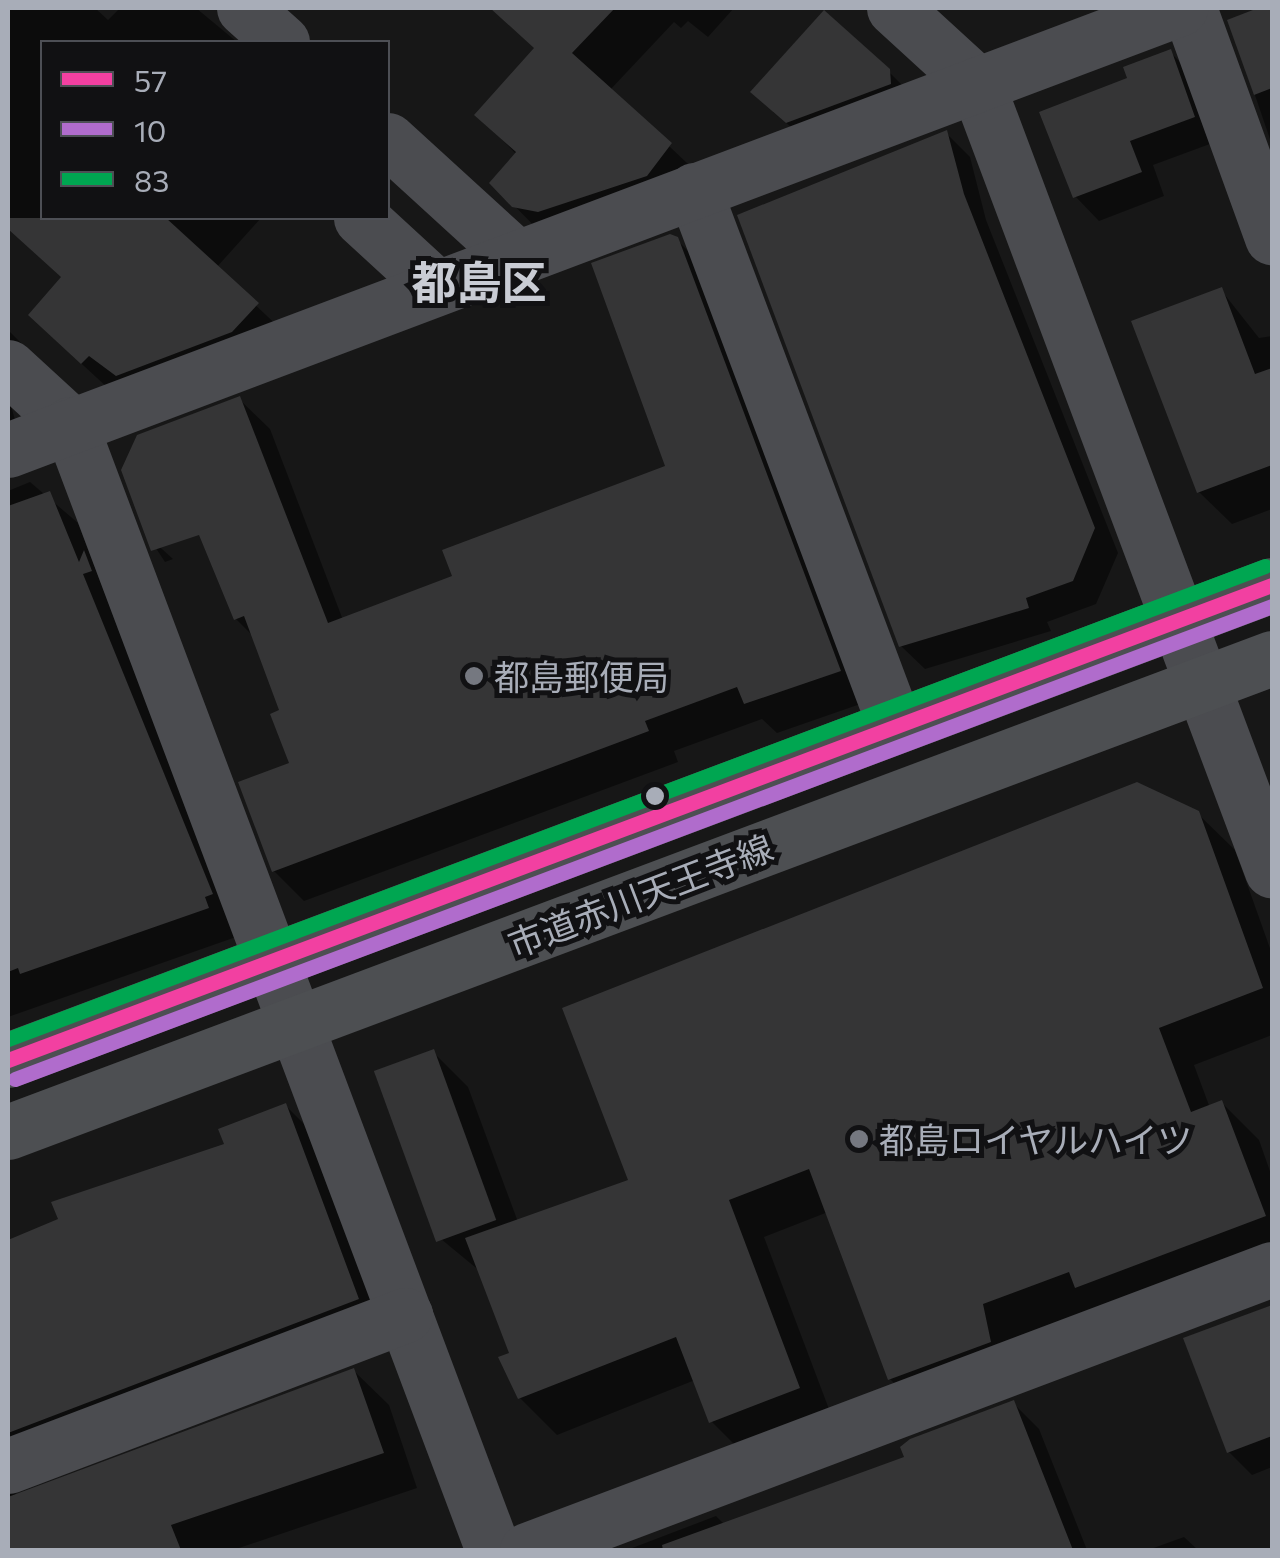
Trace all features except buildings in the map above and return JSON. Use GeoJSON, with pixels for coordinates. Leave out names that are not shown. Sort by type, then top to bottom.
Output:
{"type":"FeatureCollection","features":[{"type":"Feature","properties":{"kind":"main road","name":"市道赤川天王寺線"},"geometry":{"type":"LineString","coordinates":[[8,1060],[1272,585]]}},
{"type":"Feature","properties":{"kind":"main road","name":"市道赤川天王寺線"},"geometry":{"type":"LineString","coordinates":[[8,1132],[1272,658]]}},
{"type":"Feature","properties":{"kind":"street"},"geometry":{"type":"LineString","coordinates":[[244,8],[280,40]]}},
{"type":"Feature","properties":{"kind":"street"},"geometry":{"type":"LineString","coordinates":[[894,8],[977,84],[1272,872]]}},
{"type":"Feature","properties":{"kind":"street"},"geometry":{"type":"LineString","coordinates":[[8,450],[1180,8]]}},
{"type":"Feature","properties":{"kind":"street"},"geometry":{"type":"LineString","coordinates":[[1189,8],[1272,237]]}},
{"type":"Feature","properties":{"kind":"street"},"geometry":{"type":"LineString","coordinates":[[390,142],[516,257]]}},
{"type":"Feature","properties":{"kind":"street"},"geometry":{"type":"LineString","coordinates":[[694,190],[895,726]]}},
{"type":"Feature","properties":{"kind":"street"},"geometry":{"type":"LineString","coordinates":[[363,220],[436,286]]}},
{"type":"Feature","properties":{"kind":"street"},"geometry":{"type":"LineString","coordinates":[[8,367],[70,424],[493,1550]]}},
{"type":"Feature","properties":{"kind":"street"},"geometry":{"type":"LineString","coordinates":[[527,1550],[1272,1270]]}},
{"type":"Feature","properties":{"kind":"street"},"geometry":{"type":"LineString","coordinates":[[8,1466],[405,1315]]}},
{"type":"Feature","properties":{"kind":"transit line","name":"83"},"geometry":{"type":"LineString","coordinates":[[8,1039],[1265,566]]}},
{"type":"Feature","properties":{"kind":"transit line","name":"57"},"geometry":{"type":"LineString","coordinates":[[8,1060],[1272,585]]}},
{"type":"Feature","properties":{"kind":"transit line","name":"10"},"geometry":{"type":"LineString","coordinates":[[15,1079],[1272,606]]}},
{"type":"Feature","properties":{"kind":"place","name":"都島郵便局"},"geometry":{"type":"Point","coordinates":[474,676]}},
{"type":"Feature","properties":{"kind":"place","name":"都島ロイヤルハイツ"},"geometry":{"type":"Point","coordinates":[859,1139]}},
{"type":"Feature","properties":{"kind":"district","name":"都島区"},"geometry":{"type":"Point","coordinates":[479,281]}}]}
